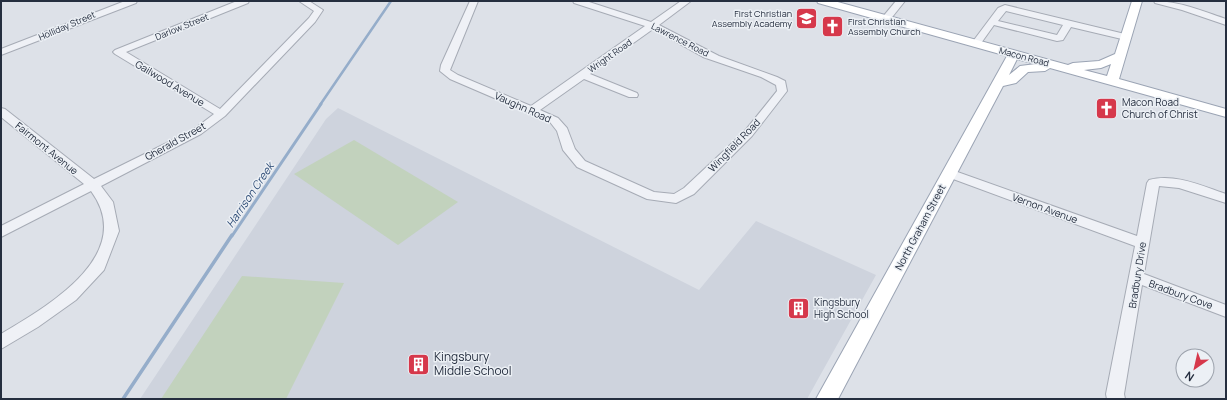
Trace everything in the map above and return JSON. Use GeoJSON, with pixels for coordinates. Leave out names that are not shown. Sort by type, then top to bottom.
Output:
{"type":"FeatureCollection","features":[{"type":"Feature","properties":{"kind":"main road","name":"Macon Road"},"geometry":{"type":"LineString","coordinates":[[822,1],[1226,113]]}},
{"type":"Feature","properties":{"kind":"main road"},"geometry":{"type":"LineString","coordinates":[[1112,82],[1137,1]]}},
{"type":"Feature","properties":{"kind":"main road","name":"North Graham Street"},"geometry":{"type":"LineString","coordinates":[[827,399],[1014,54]]}},
{"type":"Feature","properties":{"kind":"main road"},"geometry":{"type":"LineString","coordinates":[[1058,67],[1090,66],[1101,64],[1120,56]]}},
{"type":"Feature","properties":{"kind":"main road"},"geometry":{"type":"LineString","coordinates":[[997,84],[1011,80],[1024,69],[1044,67],[1074,71]]}},
{"type":"Feature","properties":{"kind":"street","name":"Holliday Street"},"geometry":{"type":"LineString","coordinates":[[1,52],[36,40],[85,18],[132,1]]}},
{"type":"Feature","properties":{"kind":"street","name":"Darlow Street"},"geometry":{"type":"LineString","coordinates":[[118,52],[246,1]]}},
{"type":"Feature","properties":{"kind":"street","name":"Gherald Street"},"geometry":{"type":"LineString","coordinates":[[1,232],[197,132],[221,114],[312,20],[319,10],[303,1]]}},
{"type":"Feature","properties":{"kind":"street","name":"Vaughn Road"},"geometry":{"type":"LineString","coordinates":[[474,1],[446,65],[445,71],[454,77],[554,120],[563,130],[569,150],[580,164],[652,196],[676,199]]}},
{"type":"Feature","properties":{"kind":"street","name":"Lawrence Road"},"geometry":{"type":"LineString","coordinates":[[577,1],[652,26],[673,35],[697,50],[721,61],[768,76],[781,83]]}},
{"type":"Feature","properties":{"kind":"street","name":"Wright Road"},"geometry":{"type":"LineString","coordinates":[[533,110],[687,1]]}},
{"type":"Feature","properties":{"kind":"street"},"geometry":{"type":"LineString","coordinates":[[886,19],[901,1]]}},
{"type":"Feature","properties":{"kind":"street"},"geometry":{"type":"LineString","coordinates":[[1158,1],[1185,8],[1226,22]]}},
{"type":"Feature","properties":{"kind":"street"},"geometry":{"type":"LineString","coordinates":[[976,44],[1001,10],[1005,8],[1126,37]]}},
{"type":"Feature","properties":{"kind":"street"},"geometry":{"type":"LineString","coordinates":[[992,22],[1057,38],[1060,38],[1068,23]]}},
{"type":"Feature","properties":{"kind":"street","name":"Gailwood Avenue"},"geometry":{"type":"LineString","coordinates":[[118,52],[221,114]]}},
{"type":"Feature","properties":{"kind":"street"},"geometry":{"type":"LineString","coordinates":[[583,75],[633,95]]}},
{"type":"Feature","properties":{"kind":"street","name":"Wingfield Road"},"geometry":{"type":"LineString","coordinates":[[676,199],[689,191],[748,134],[782,91],[781,83]]}},
{"type":"Feature","properties":{"kind":"street","name":"Fairmont Avenue"},"geometry":{"type":"LineString","coordinates":[[1,111],[93,185],[106,202],[112,231],[99,266],[71,296],[1,342]]}},
{"type":"Feature","properties":{"kind":"street","name":"Vernon Avenue"},"geometry":{"type":"LineString","coordinates":[[949,173],[1142,243]]}},
{"type":"Feature","properties":{"kind":"street","name":"Bradbury Drive"},"geometry":{"type":"LineString","coordinates":[[1116,399],[1153,183],[1159,181],[1183,186],[1226,199]]}},
{"type":"Feature","properties":{"kind":"street","name":"Bradbury Cove"},"geometry":{"type":"LineString","coordinates":[[1137,277],[1226,311]]}},
{"type":"Feature","properties":{"kind":"shaded area"},"geometry":{"type":"Polygon","coordinates":[[[338,108],[699,290],[756,221],[876,275],[807,399],[140,399],[326,119],[338,108]]]}},
{"type":"Feature","properties":{"kind":"green space"},"geometry":{"type":"Polygon","coordinates":[[[354,140],[458,202],[398,245],[294,174],[354,140]]]}},
{"type":"Feature","properties":{"kind":"green space"},"geometry":{"type":"Polygon","coordinates":[[[242,276],[344,283],[286,399],[161,399],[242,276]]]}},
{"type":"Feature","properties":{"kind":"waterway","name":"Harrison Creek"},"geometry":{"type":"LineString","coordinates":[[320,105],[391,1]]}},
{"type":"Feature","properties":{"kind":"waterway","name":"Harrison Creek"},"geometry":{"type":"LineString","coordinates":[[232,236],[321,104]]}},
{"type":"Feature","properties":{"kind":"waterway","name":"Harrison Creek"},"geometry":{"type":"LineString","coordinates":[[123,399],[232,235]]}},
{"type":"Feature","properties":{"kind":"place","name":"First Christian Assembly Academy"},"geometry":{"type":"Point","coordinates":[807,19]}},
{"type":"Feature","properties":{"kind":"place","name":"First Christian Assembly Church"},"geometry":{"type":"Point","coordinates":[833,27]}},
{"type":"Feature","properties":{"kind":"place","name":"Macon Road Church of Christ"},"geometry":{"type":"Point","coordinates":[1107,108]}},
{"type":"Feature","properties":{"kind":"place","name":"Kingsbury High School"},"geometry":{"type":"Point","coordinates":[798,308]}},
{"type":"Feature","properties":{"kind":"place","name":"Kingsbury Middle School"},"geometry":{"type":"Point","coordinates":[418,364]}}]}
